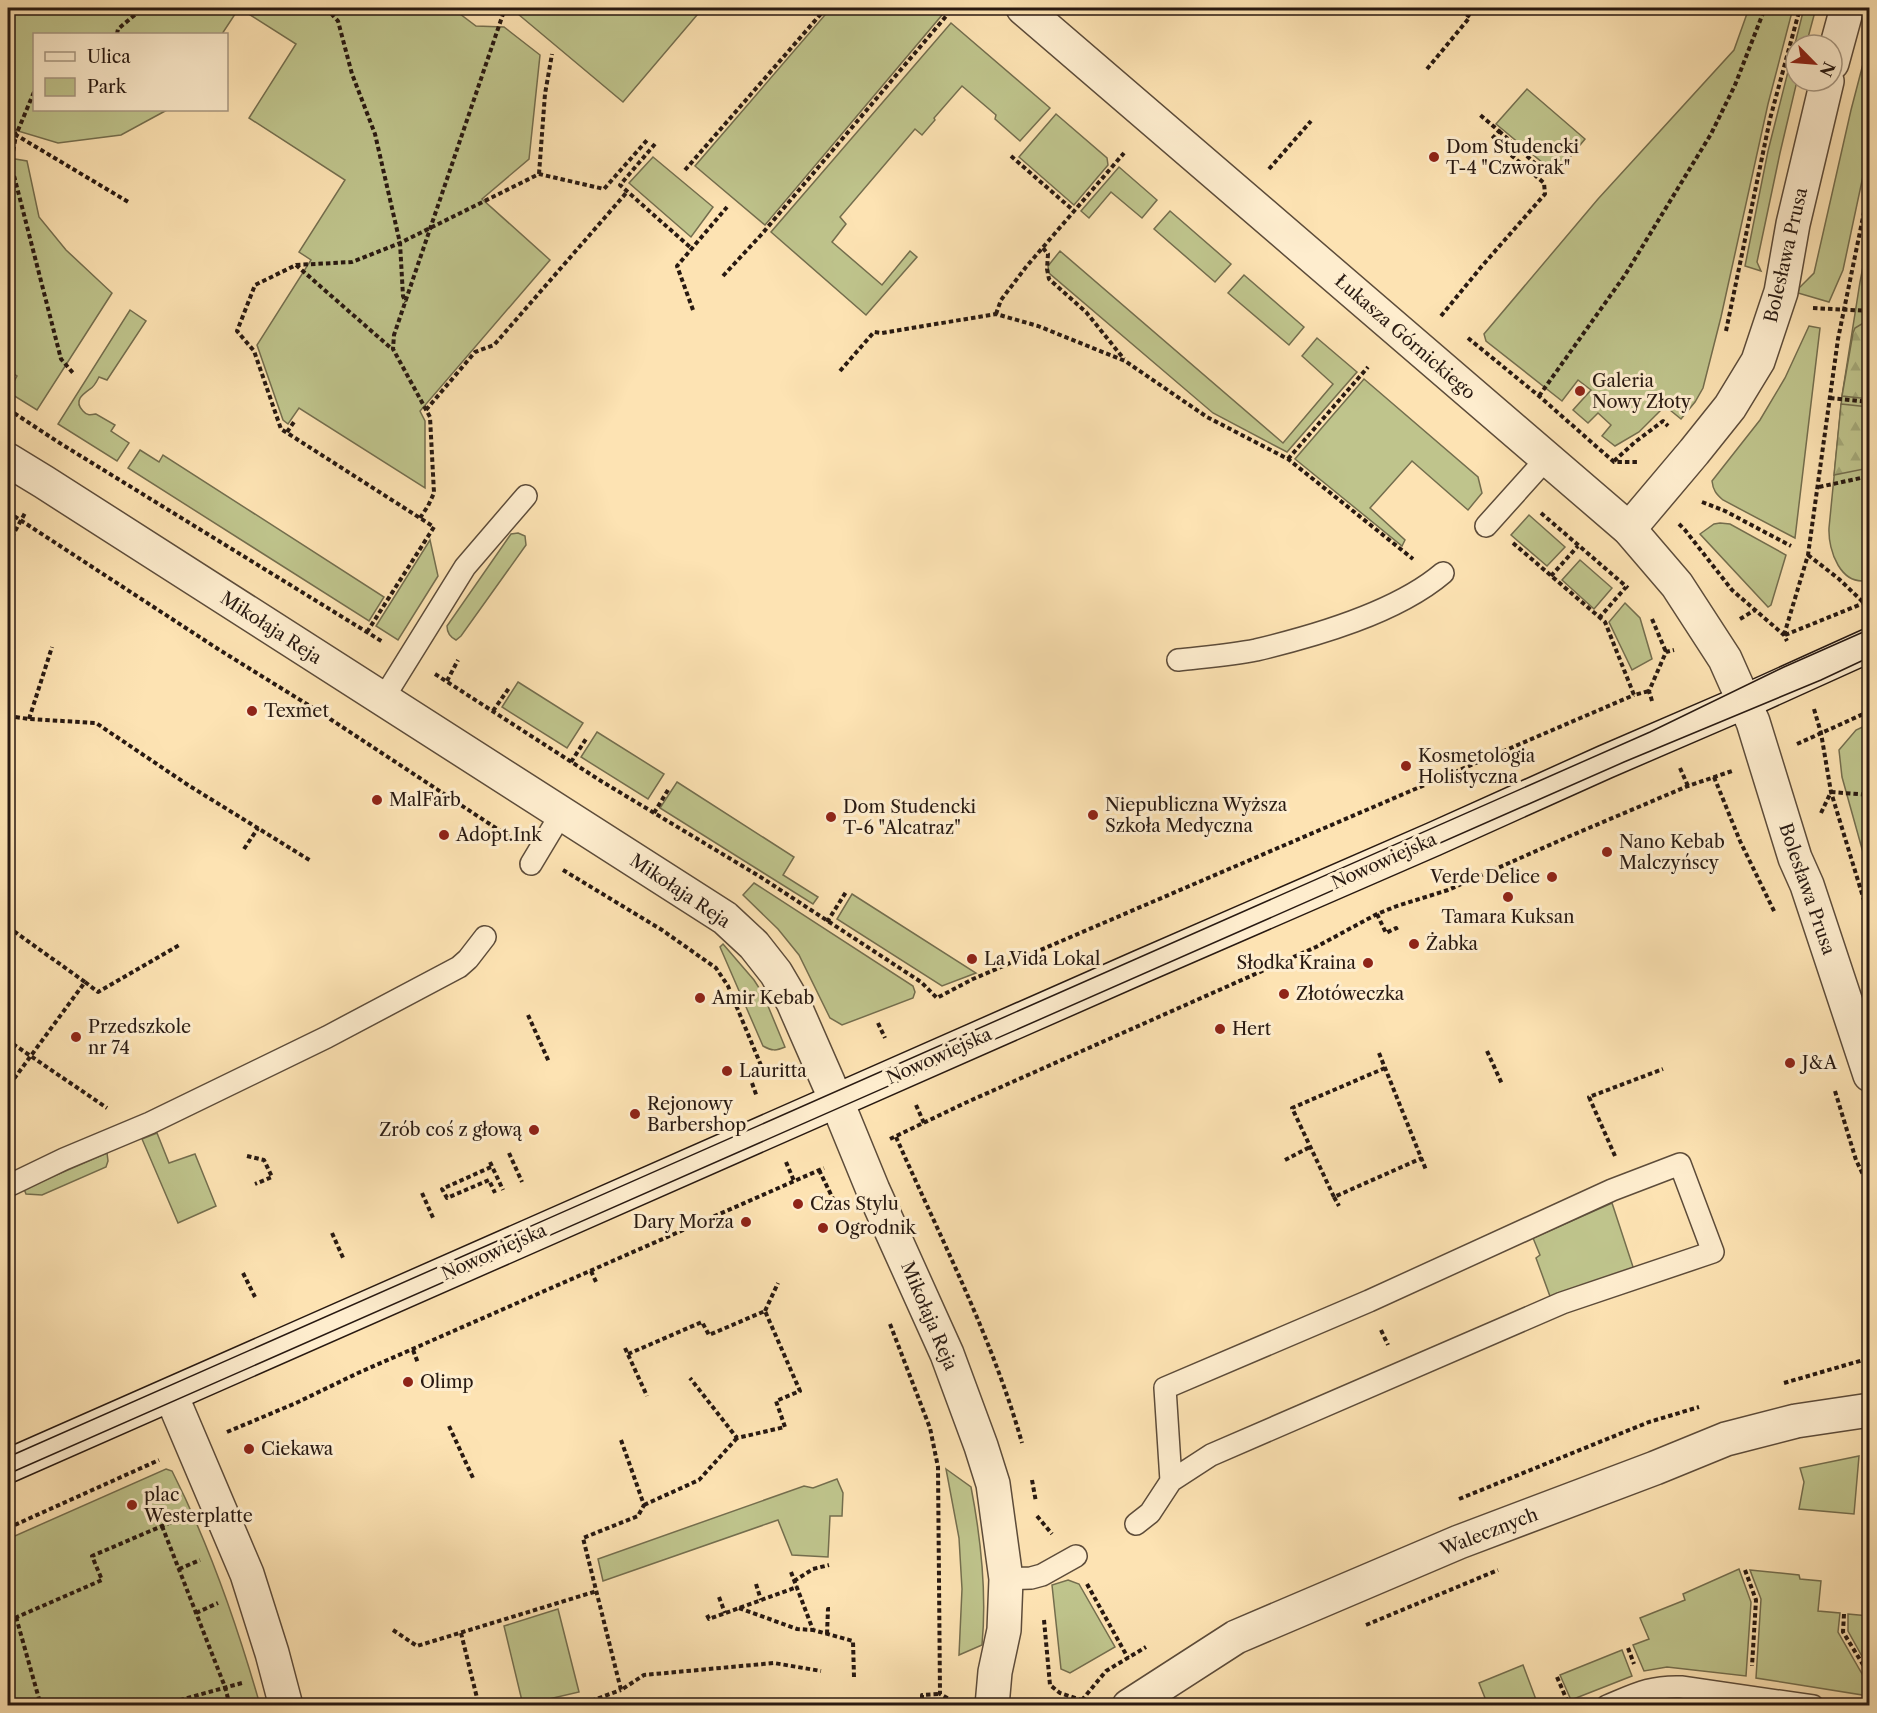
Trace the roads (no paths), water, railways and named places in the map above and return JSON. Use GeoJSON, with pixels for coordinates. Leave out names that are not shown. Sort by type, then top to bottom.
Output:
{"type":"FeatureCollection","features":[{"type":"Feature","properties":{"kind":"street","name":"Łukasza Górnickiego"},"geometry":{"type":"LineString","coordinates":[[1023,8],[1629,529],[1689,602],[1725,659],[1744,702]]}},
{"type":"Feature","properties":{"kind":"street"},"geometry":{"type":"LineString","coordinates":[[1840,33],[1847,8]]}},
{"type":"Feature","properties":{"kind":"street","name":"Bolesława Prusa"},"geometry":{"type":"LineString","coordinates":[[1629,529],[1730,407],[1758,361],[1781,292],[1793,224],[1824,93]]}},
{"type":"Feature","properties":{"kind":"street","name":"Mikołaja Reja"},"geometry":{"type":"LineString","coordinates":[[8,460],[725,918],[754,945],[776,973],[793,1002],[873,1190],[947,1354],[993,1484],[1006,1580],[1004,1630],[995,1672],[992,1706]]}},
{"type":"Feature","properties":{"kind":"street","name":"Nowowiejska"},"geometry":{"type":"LineString","coordinates":[[8,1466],[1869,645]]}},
{"type":"Feature","properties":{"kind":"street","name":"Bolesława Prusa"},"geometry":{"type":"LineString","coordinates":[[1744,702],[1753,722],[1869,1076]]}},
{"type":"Feature","properties":{"kind":"street"},"geometry":{"type":"LineString","coordinates":[[171,1395],[247,1574],[286,1706]]}},
{"type":"Feature","properties":{"kind":"street","name":"Walecznych"},"geometry":{"type":"LineString","coordinates":[[1129,1706],[1236,1636],[1459,1542],[1726,1439],[1796,1421],[1869,1410]]}},
{"type":"Feature","properties":{"kind":"lane"},"geometry":{"type":"LineString","coordinates":[[1486,526],[1547,458]]}},
{"type":"Feature","properties":{"kind":"lane"},"geometry":{"type":"LineString","coordinates":[[383,699],[465,567],[526,496]]}},
{"type":"Feature","properties":{"kind":"lane"},"geometry":{"type":"LineString","coordinates":[[1178,660],[1254,650],[1333,628],[1394,604],[1443,573]]}},
{"type":"Feature","properties":{"kind":"lane"},"geometry":{"type":"LineString","coordinates":[[533,859],[561,814]]}},
{"type":"Feature","properties":{"kind":"lane"},"geometry":{"type":"LineString","coordinates":[[8,1186],[64,1159],[150,1123],[327,1037],[459,967],[485,937]]}},
{"type":"Feature","properties":{"kind":"lane"},"geometry":{"type":"LineString","coordinates":[[1136,1524],[1150,1513],[1171,1481],[1211,1455],[1562,1303],[1713,1252],[1680,1164],[1612,1190],[1369,1300],[1165,1388],[1171,1481]]}},
{"type":"Feature","properties":{"kind":"lane"},"geometry":{"type":"LineString","coordinates":[[1006,1580],[1042,1575],[1076,1556]]}},
{"type":"Feature","properties":{"kind":"lane"},"geometry":{"type":"LineString","coordinates":[[1608,1706],[1644,1690],[1663,1686],[1813,1706]]}},
{"type":"Feature","properties":{"kind":"tram line"},"geometry":{"type":"LineString","coordinates":[[8,1457],[1650,732],[1784,667],[1870,629]]}},
{"type":"Feature","properties":{"kind":"tram line"},"geometry":{"type":"LineString","coordinates":[[8,1474],[1624,762],[1821,680],[1870,657]]}},
{"type":"Feature","properties":{"kind":"place","name":"Dom Studencki T-4 \"Czworak\""},"geometry":{"type":"Point","coordinates":[1434,157]}},
{"type":"Feature","properties":{"kind":"place","name":"Galeria Nowy Złoty"},"geometry":{"type":"Point","coordinates":[1580,391]}},
{"type":"Feature","properties":{"kind":"place","name":"Texmet"},"geometry":{"type":"Point","coordinates":[252,711]}},
{"type":"Feature","properties":{"kind":"place","name":"Kosmetologia Holistyczna"},"geometry":{"type":"Point","coordinates":[1406,766]}},
{"type":"Feature","properties":{"kind":"place","name":"MalFarb"},"geometry":{"type":"Point","coordinates":[377,800]}},
{"type":"Feature","properties":{"kind":"place","name":"Niepubliczna Wyższa Szkoła Medyczna"},"geometry":{"type":"Point","coordinates":[1093,815]}},
{"type":"Feature","properties":{"kind":"place","name":"Dom Studencki T-6 \"Alcatraz\""},"geometry":{"type":"Point","coordinates":[831,817]}},
{"type":"Feature","properties":{"kind":"place","name":"Adopt.Ink"},"geometry":{"type":"Point","coordinates":[444,835]}},
{"type":"Feature","properties":{"kind":"place","name":"Nano Kebab Malczyńscy"},"geometry":{"type":"Point","coordinates":[1607,852]}},
{"type":"Feature","properties":{"kind":"place","name":"Verde Delice"},"geometry":{"type":"Point","coordinates":[1552,877]}},
{"type":"Feature","properties":{"kind":"place","name":"Tamara Kuksan"},"geometry":{"type":"Point","coordinates":[1508,897]}},
{"type":"Feature","properties":{"kind":"place","name":"Żabka"},"geometry":{"type":"Point","coordinates":[1414,944]}},
{"type":"Feature","properties":{"kind":"place","name":"La Vida Lokal"},"geometry":{"type":"Point","coordinates":[972,959]}},
{"type":"Feature","properties":{"kind":"place","name":"Słodka Kraina"},"geometry":{"type":"Point","coordinates":[1368,963]}},
{"type":"Feature","properties":{"kind":"place","name":"Złotóweczka"},"geometry":{"type":"Point","coordinates":[1284,994]}},
{"type":"Feature","properties":{"kind":"place","name":"Amir Kebab"},"geometry":{"type":"Point","coordinates":[700,998]}},
{"type":"Feature","properties":{"kind":"place","name":"Hert"},"geometry":{"type":"Point","coordinates":[1220,1029]}},
{"type":"Feature","properties":{"kind":"place","name":"Przedszkole nr 74"},"geometry":{"type":"Point","coordinates":[76,1037]}},
{"type":"Feature","properties":{"kind":"place","name":"J&A"},"geometry":{"type":"Point","coordinates":[1790,1063]}},
{"type":"Feature","properties":{"kind":"place","name":"Lauritta"},"geometry":{"type":"Point","coordinates":[727,1071]}},
{"type":"Feature","properties":{"kind":"place","name":"Rejonowy Barbershop"},"geometry":{"type":"Point","coordinates":[635,1114]}},
{"type":"Feature","properties":{"kind":"place","name":"Zrób coś z głową"},"geometry":{"type":"Point","coordinates":[534,1130]}},
{"type":"Feature","properties":{"kind":"place","name":"Czas Stylu"},"geometry":{"type":"Point","coordinates":[798,1204]}},
{"type":"Feature","properties":{"kind":"place","name":"Dary Morza"},"geometry":{"type":"Point","coordinates":[746,1222]}},
{"type":"Feature","properties":{"kind":"place","name":"Ogrodnik"},"geometry":{"type":"Point","coordinates":[823,1228]}},
{"type":"Feature","properties":{"kind":"place","name":"Olimp"},"geometry":{"type":"Point","coordinates":[408,1382]}},
{"type":"Feature","properties":{"kind":"place","name":"Ciekawa"},"geometry":{"type":"Point","coordinates":[249,1449]}},
{"type":"Feature","properties":{"kind":"place","name":"plac Westerplatte"},"geometry":{"type":"Point","coordinates":[132,1505]}}]}
